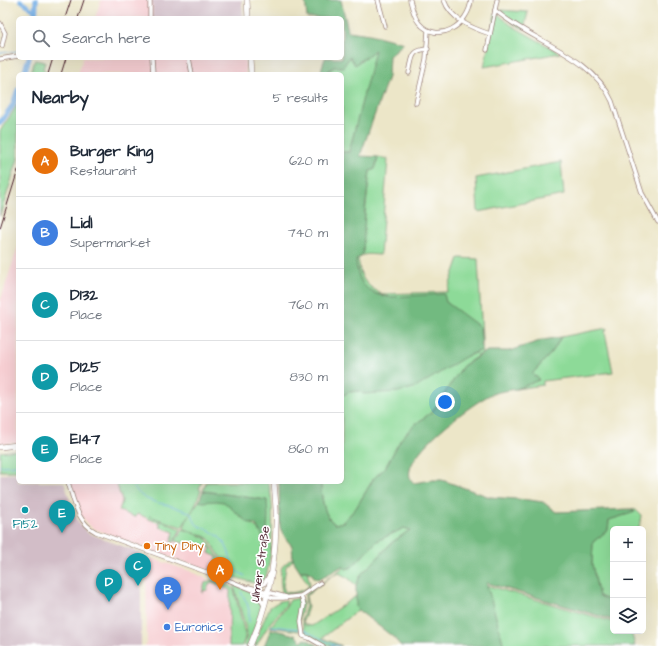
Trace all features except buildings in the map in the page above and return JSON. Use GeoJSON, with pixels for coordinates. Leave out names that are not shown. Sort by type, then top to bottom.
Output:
{"type":"FeatureCollection","features":[{"type":"Feature","properties":{"kind":"main road"},"geometry":{"type":"LineString","coordinates":[[247,0],[248,16]]}},
{"type":"Feature","properties":{"kind":"main road"},"geometry":{"type":"LineString","coordinates":[[250,60],[251,72]]}},
{"type":"Feature","properties":{"kind":"main road"},"geometry":{"type":"LineString","coordinates":[[0,447],[16,445]]}},
{"type":"Feature","properties":{"kind":"main road","name":"Ulmer Straße"},"geometry":{"type":"LineString","coordinates":[[250,646],[268,594],[276,525],[274,484]]}},
{"type":"Feature","properties":{"kind":"street"},"geometry":{"type":"LineString","coordinates":[[150,0],[150,16]]}},
{"type":"Feature","properties":{"kind":"street"},"geometry":{"type":"LineString","coordinates":[[378,0],[385,26]]}},
{"type":"Feature","properties":{"kind":"street"},"geometry":{"type":"LineString","coordinates":[[410,0],[416,18],[420,24],[428,30],[443,33],[456,28],[462,22],[468,11],[471,0]]}},
{"type":"Feature","properties":{"kind":"street"},"geometry":{"type":"LineString","coordinates":[[444,0],[450,11],[462,22],[473,29],[490,34]]}},
{"type":"Feature","properties":{"kind":"street"},"geometry":{"type":"LineString","coordinates":[[487,50],[497,0]]}},
{"type":"Feature","properties":{"kind":"street"},"geometry":{"type":"LineString","coordinates":[[495,10],[512,24],[572,58],[600,80],[612,101],[642,193],[658,222]]}},
{"type":"Feature","properties":{"kind":"street"},"geometry":{"type":"LineString","coordinates":[[0,23],[5,33],[2,46]]}},
{"type":"Feature","properties":{"kind":"street"},"geometry":{"type":"LineString","coordinates":[[416,103],[428,49],[428,30]]}},
{"type":"Feature","properties":{"kind":"street"},"geometry":{"type":"LineString","coordinates":[[409,73],[412,59],[416,51],[428,49]]}},
{"type":"Feature","properties":{"kind":"street"},"geometry":{"type":"LineString","coordinates":[[0,60],[16,56]]}},
{"type":"Feature","properties":{"kind":"street"},"geometry":{"type":"LineString","coordinates":[[152,60],[153,72]]}},
{"type":"Feature","properties":{"kind":"street"},"geometry":{"type":"LineString","coordinates":[[189,60],[192,72]]}},
{"type":"Feature","properties":{"kind":"street"},"geometry":{"type":"LineString","coordinates":[[69,484],[81,520],[89,529],[96,532],[278,598],[301,596],[320,583]]}},
{"type":"Feature","properties":{"kind":"street"},"geometry":{"type":"LineString","coordinates":[[255,590],[264,584],[271,573]]}},
{"type":"Feature","properties":{"kind":"street"},"geometry":{"type":"LineString","coordinates":[[255,590],[262,601],[264,608]]}},
{"type":"Feature","properties":{"kind":"street"},"geometry":{"type":"LineString","coordinates":[[301,596],[304,605],[301,621],[303,636],[323,646]]}},
{"type":"Feature","properties":{"kind":"shaded area"},"geometry":{"type":"Polygon","coordinates":[[[101,0],[152,0],[153,16],[96,16],[101,0]]]}},
{"type":"Feature","properties":{"kind":"shaded area"},"geometry":{"type":"Polygon","coordinates":[[[152,0],[242,0],[243,16],[153,16],[152,0]]]}},
{"type":"Feature","properties":{"kind":"shaded area"},"geometry":{"type":"Polygon","coordinates":[[[82,60],[245,60],[246,72],[79,72],[82,60]]]}},
{"type":"Feature","properties":{"kind":"shaded area"},"geometry":{"type":"Polygon","coordinates":[[[16,252],[16,443],[0,444],[0,302],[16,252]]]}},
{"type":"Feature","properties":{"kind":"shaded area"},"geometry":{"type":"Polygon","coordinates":[[[0,474],[16,474],[16,484],[65,484],[76,518],[88,533],[141,553],[141,646],[0,646],[0,474]]]}},
{"type":"Feature","properties":{"kind":"shaded area"},"geometry":{"type":"Polygon","coordinates":[[[71,484],[117,484],[124,505],[184,531],[206,538],[228,572],[227,577],[92,528],[81,516],[71,484]]]}},
{"type":"Feature","properties":{"kind":"shaded area"},"geometry":{"type":"Polygon","coordinates":[[[148,557],[190,571],[230,590],[229,646],[145,646],[147,640],[146,560],[148,557]]]}},
{"type":"Feature","properties":{"kind":"green space"},"geometry":{"type":"Polygon","coordinates":[[[305,0],[341,0],[348,31],[370,34],[404,43],[389,56],[388,77],[360,156],[378,157],[375,169],[370,171],[365,210],[363,254],[356,260],[358,274],[368,290],[388,297],[444,294],[446,302],[480,327],[482,350],[465,357],[417,387],[398,392],[363,394],[360,391],[349,392],[344,395],[344,152],[349,152],[375,50],[355,65],[350,57],[343,67],[334,67],[328,72],[321,72],[324,60],[344,60],[344,16],[307,16],[305,0]]]}},
{"type":"Feature","properties":{"kind":"green space"},"geometry":{"type":"Polygon","coordinates":[[[499,10],[528,12],[524,29],[513,23],[499,10]]]}},
{"type":"Feature","properties":{"kind":"green space"},"geometry":{"type":"Polygon","coordinates":[[[498,14],[511,25],[560,53],[484,67],[495,15],[498,14]]]}},
{"type":"Feature","properties":{"kind":"green space"},"geometry":{"type":"Polygon","coordinates":[[[376,49],[349,152],[344,152],[344,72],[328,71],[350,57],[355,65],[376,49]]]}},
{"type":"Feature","properties":{"kind":"green space"},"geometry":{"type":"Polygon","coordinates":[[[35,60],[45,62],[43,69],[45,72],[31,72],[35,60]]]}},
{"type":"Feature","properties":{"kind":"green space"},"geometry":{"type":"Polygon","coordinates":[[[16,107],[16,165],[0,216],[0,131],[16,107]]]}},
{"type":"Feature","properties":{"kind":"green space"},"geometry":{"type":"Polygon","coordinates":[[[378,157],[388,159],[380,255],[370,254],[359,258],[358,261],[363,279],[373,289],[383,294],[447,292],[459,258],[478,259],[482,353],[463,366],[432,412],[414,425],[401,439],[385,468],[374,478],[356,508],[343,522],[335,524],[331,521],[325,511],[322,499],[321,484],[344,484],[344,395],[349,392],[360,391],[476,353],[480,327],[446,302],[444,298],[387,296],[371,292],[365,287],[358,271],[356,259],[360,256],[370,171],[375,169],[378,157]]]}},
{"type":"Feature","properties":{"kind":"green space"},"geometry":{"type":"Polygon","coordinates":[[[561,162],[564,195],[478,212],[476,178],[561,162]]]}},
{"type":"Feature","properties":{"kind":"green space"},"geometry":{"type":"Polygon","coordinates":[[[607,328],[605,332],[613,372],[543,381],[543,385],[516,389],[538,380],[534,377],[533,373],[553,351],[561,337],[607,328]]]}},
{"type":"Feature","properties":{"kind":"green space"},"geometry":{"type":"Polygon","coordinates":[[[561,337],[553,351],[533,373],[539,380],[516,389],[492,394],[469,408],[453,420],[423,448],[413,462],[409,474],[414,483],[442,480],[490,497],[543,502],[556,512],[629,509],[635,512],[609,520],[608,530],[593,542],[592,564],[599,596],[610,601],[610,619],[487,583],[504,646],[401,646],[393,637],[358,610],[356,607],[356,585],[362,573],[391,543],[410,530],[404,528],[377,541],[352,567],[346,569],[343,566],[319,579],[314,578],[313,575],[307,571],[300,571],[293,560],[292,546],[280,528],[279,484],[321,484],[322,499],[325,511],[331,521],[335,524],[343,522],[356,508],[374,478],[385,468],[401,439],[414,425],[432,412],[463,366],[487,351],[509,351],[543,340],[561,337]]]}},
{"type":"Feature","properties":{"kind":"green space"},"geometry":{"type":"Polygon","coordinates":[[[16,450],[16,471],[0,471],[0,452],[16,450]]]}},
{"type":"Feature","properties":{"kind":"green space"},"geometry":{"type":"Polygon","coordinates":[[[117,484],[201,484],[199,489],[201,490],[194,508],[182,527],[149,516],[181,529],[173,543],[171,542],[174,532],[160,527],[160,522],[137,514],[135,517],[119,511],[122,501],[117,484]]]}},
{"type":"Feature","properties":{"kind":"green space"},"geometry":{"type":"Polygon","coordinates":[[[205,484],[268,484],[272,501],[272,532],[269,563],[262,583],[258,584],[256,581],[254,583],[230,576],[228,569],[209,539],[185,529],[184,527],[188,517],[199,501],[221,501],[257,528],[264,541],[264,549],[266,500],[203,491],[205,484]]]}},
{"type":"Feature","properties":{"kind":"green space"},"geometry":{"type":"Polygon","coordinates":[[[203,491],[267,500],[268,516],[266,548],[264,549],[263,547],[264,539],[256,525],[247,522],[224,502],[199,501],[203,491]]]}},
{"type":"Feature","properties":{"kind":"green space"},"geometry":{"type":"Polygon","coordinates":[[[629,509],[636,510],[641,515],[639,526],[610,526],[610,601],[599,596],[592,564],[593,542],[608,530],[609,520],[635,512],[629,509]]]}},
{"type":"Feature","properties":{"kind":"green space"},"geometry":{"type":"Polygon","coordinates":[[[404,528],[410,530],[391,543],[362,573],[356,585],[339,573],[332,576],[344,567],[346,569],[352,567],[377,541],[404,528]]]}},
{"type":"Feature","properties":{"kind":"green space"},"geometry":{"type":"Polygon","coordinates":[[[183,529],[206,538],[228,572],[228,575],[210,569],[213,567],[217,557],[209,553],[211,548],[202,545],[200,549],[198,549],[198,547],[175,541],[183,529]]]}},
{"type":"Feature","properties":{"kind":"green space"},"geometry":{"type":"Polygon","coordinates":[[[292,558],[293,560],[286,566],[283,586],[285,592],[298,592],[309,586],[300,571],[307,571],[310,585],[308,588],[302,592],[283,594],[281,588],[282,567],[292,558]]]}},
{"type":"Feature","properties":{"kind":"green space"},"geometry":{"type":"Polygon","coordinates":[[[327,579],[306,596],[308,607],[303,621],[305,625],[312,626],[356,596],[358,610],[322,638],[342,646],[322,644],[304,633],[302,619],[306,606],[305,595],[327,579]]]}},
{"type":"Feature","properties":{"kind":"green space"},"geometry":{"type":"Polygon","coordinates":[[[211,580],[231,586],[234,590],[245,634],[242,646],[229,646],[230,590],[212,582],[209,584],[207,590],[203,591],[202,593],[205,583],[211,580]]]}},
{"type":"Feature","properties":{"kind":"green space"},"geometry":{"type":"Polygon","coordinates":[[[235,585],[256,596],[260,604],[261,609],[248,646],[244,646],[247,633],[234,586],[235,585]]]}},
{"type":"Feature","properties":{"kind":"green space"},"geometry":{"type":"Polygon","coordinates":[[[486,585],[610,621],[610,634],[632,634],[635,646],[504,646],[486,585]]]}},
{"type":"Feature","properties":{"kind":"green space"},"geometry":{"type":"Polygon","coordinates":[[[301,598],[303,604],[299,620],[299,631],[270,627],[290,600],[301,598]]]}},
{"type":"Feature","properties":{"kind":"green space"},"geometry":{"type":"Polygon","coordinates":[[[286,600],[286,605],[270,623],[256,646],[252,646],[270,607],[280,601],[286,600]]]}},
{"type":"Feature","properties":{"kind":"green space"},"geometry":{"type":"Polygon","coordinates":[[[271,629],[295,635],[301,641],[306,639],[319,646],[264,646],[271,629]]]}},
{"type":"Feature","properties":{"kind":"waterway"},"geometry":{"type":"LineString","coordinates":[[20,0],[36,12]]}},
{"type":"Feature","properties":{"kind":"waterway"},"geometry":{"type":"LineString","coordinates":[[35,16],[36,0]]}},
{"type":"Feature","properties":{"kind":"waterway"},"geometry":{"type":"LineString","coordinates":[[0,53],[16,51]]}},
{"type":"Feature","properties":{"kind":"waterway"},"geometry":{"type":"LineString","coordinates":[[25,72],[28,60]]}},
{"type":"Feature","properties":{"kind":"waterway"},"geometry":{"type":"LineString","coordinates":[[0,123],[13,105],[16,96]]}},
{"type":"Feature","properties":{"kind":"waterway"},"geometry":{"type":"LineString","coordinates":[[0,466],[16,465]]}},
{"type":"Feature","properties":{"kind":"waterway"},"geometry":{"type":"LineString","coordinates":[[132,484],[136,490],[146,499],[188,512],[192,515],[197,525],[207,529],[219,537],[229,553],[233,569],[245,576]]}},
{"type":"Feature","properties":{"kind":"waterway"},"geometry":{"type":"LineString","coordinates":[[241,592],[249,610],[249,622]]}},
{"type":"Feature","properties":{"kind":"waterway"},"geometry":{"type":"LineString","coordinates":[[271,626],[299,629]]}},
{"type":"Feature","properties":{"kind":"waterway"},"geometry":{"type":"LineString","coordinates":[[304,630],[331,644],[339,646]]}},
{"type":"Feature","properties":{"kind":"railway"},"geometry":{"type":"LineString","coordinates":[[66,16],[71,0]]}},
{"type":"Feature","properties":{"kind":"railway"},"geometry":{"type":"LineString","coordinates":[[79,16],[84,0]]}},
{"type":"Feature","properties":{"kind":"railway"},"geometry":{"type":"LineString","coordinates":[[49,72],[52,60]]}},
{"type":"Feature","properties":{"kind":"railway"},"geometry":{"type":"LineString","coordinates":[[62,72],[65,60]]}},
{"type":"Feature","properties":{"kind":"railway"},"geometry":{"type":"LineString","coordinates":[[0,228],[16,176]]}},
{"type":"Feature","properties":{"kind":"place","name":"F152"},"geometry":{"type":"Point","coordinates":[25,510]}},
{"type":"Feature","properties":{"kind":"place","name":"E147"},"geometry":{"type":"Point","coordinates":[62,533]}},
{"type":"Feature","properties":{"kind":"place","name":"Tiny Diny"},"geometry":{"type":"Point","coordinates":[147,546]}},
{"type":"Feature","properties":{"kind":"place","name":"D132"},"geometry":{"type":"Point","coordinates":[138,586]}},
{"type":"Feature","properties":{"kind":"place","name":"Burger King"},"geometry":{"type":"Point","coordinates":[220,590]}},
{"type":"Feature","properties":{"kind":"place","name":"D125"},"geometry":{"type":"Point","coordinates":[109,602]}},
{"type":"Feature","properties":{"kind":"place","name":"Lidl"},"geometry":{"type":"Point","coordinates":[168,610]}},
{"type":"Feature","properties":{"kind":"place","name":"Euronics"},"geometry":{"type":"Point","coordinates":[167,627]}}]}
